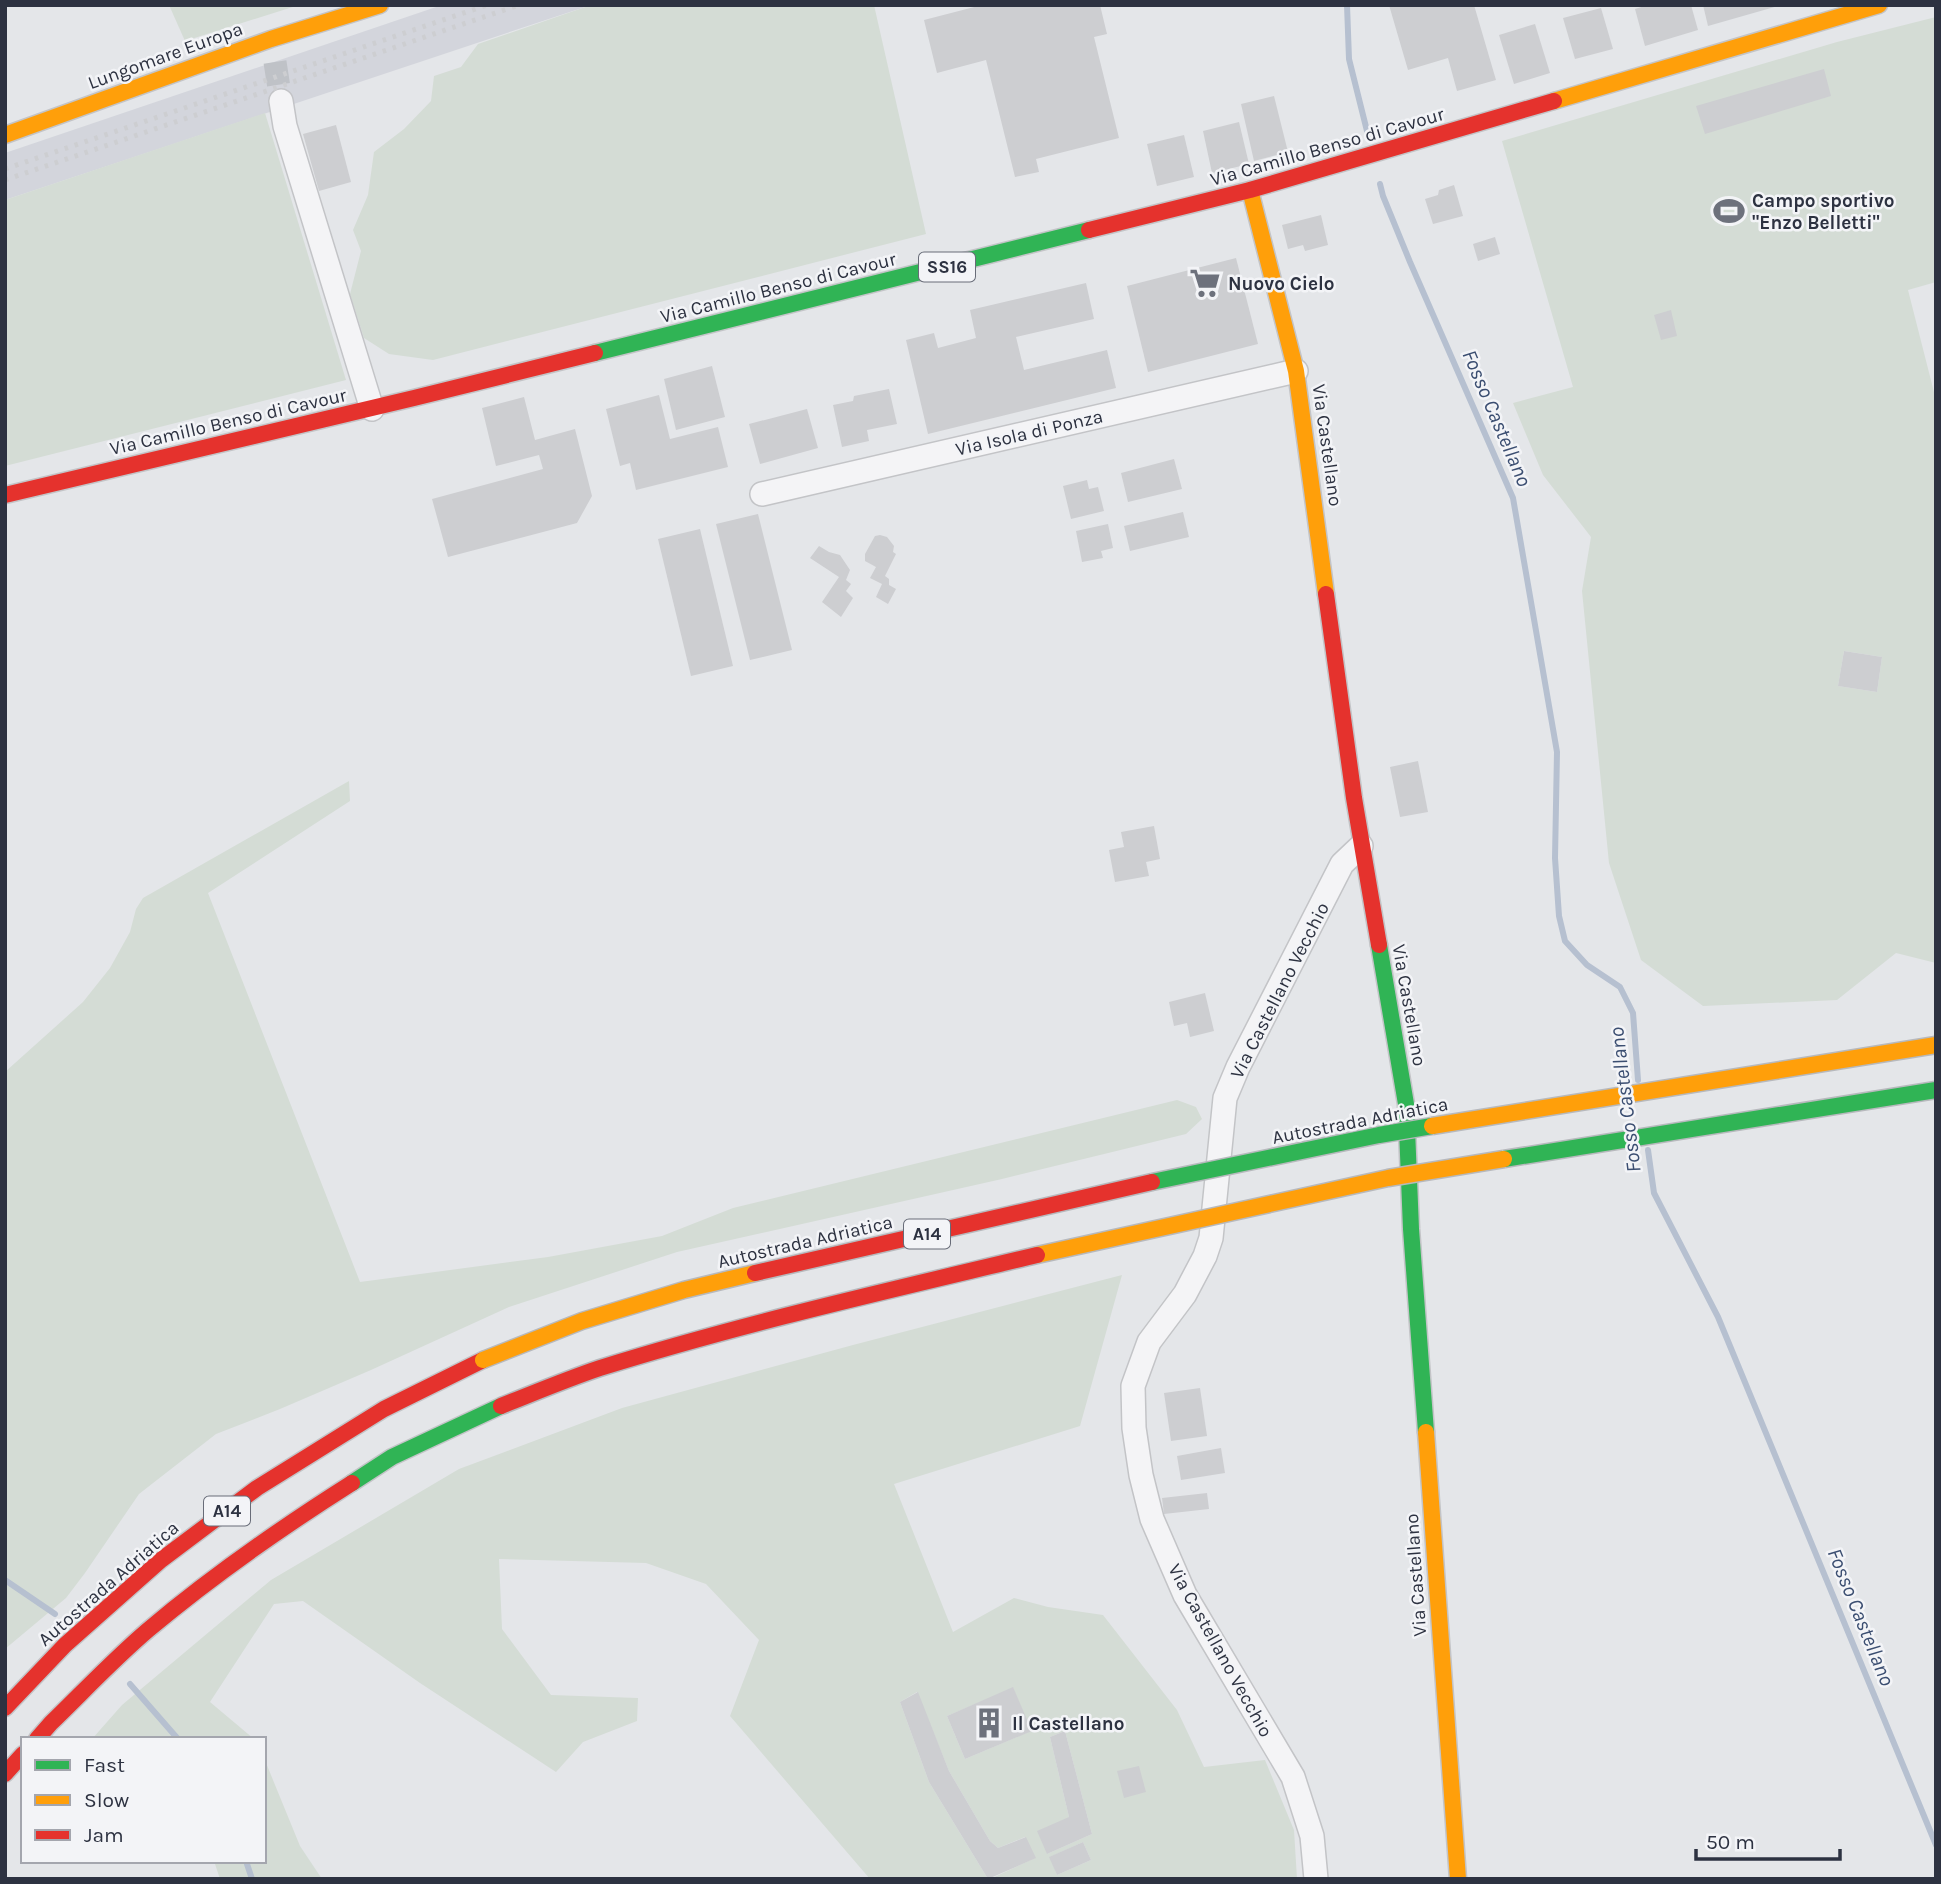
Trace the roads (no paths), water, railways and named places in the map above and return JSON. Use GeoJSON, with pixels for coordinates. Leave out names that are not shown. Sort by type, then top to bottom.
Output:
{"type":"FeatureCollection","features":[{"type":"Feature","properties":{"kind":"main road","name":"Lungomare Europa"},"geometry":{"type":"LineString","coordinates":[[5,135],[273,50],[380,5]]}},
{"type":"Feature","properties":{"kind":"main road","name":"Via Camillo Benso di Cavour"},"geometry":{"type":"LineString","coordinates":[[5,495],[372,409],[1250,190],[1879,5]]}},
{"type":"Feature","properties":{"kind":"main road","name":"Via Castellano"},"geometry":{"type":"LineString","coordinates":[[1250,190],[1296,371],[1361,846],[1406,1104],[1413,1257],[1458,1879]]}},
{"type":"Feature","properties":{"kind":"main road","name":"Autostrada Adriatica"},"geometry":{"type":"LineString","coordinates":[[5,1708],[65,1645],[161,1560],[257,1488],[384,1409],[483,1360],[582,1321],[684,1290],[1118,1189],[1379,1135],[1936,1045]]}},
{"type":"Feature","properties":{"kind":"main road","name":"A14"},"geometry":{"type":"LineString","coordinates":[[39,1737],[147,1631],[301,1515],[392,1457],[501,1406],[597,1369],[699,1338],[799,1312],[1114,1237],[1388,1178],[1936,1090]]}},
{"type":"Feature","properties":{"kind":"main road"},"geometry":{"type":"LineString","coordinates":[[5,1774],[21,1756]]}},
{"type":"Feature","properties":{"kind":"street"},"geometry":{"type":"LineString","coordinates":[[281,101],[285,126],[372,409]]}},
{"type":"Feature","properties":{"kind":"street","name":"Via Isola di Ponza"},"geometry":{"type":"LineString","coordinates":[[762,494],[1296,371]]}},
{"type":"Feature","properties":{"kind":"street","name":"Via Castellano Vecchio"},"geometry":{"type":"LineString","coordinates":[[1316,1879],[1312,1836],[1293,1777],[1185,1595],[1152,1518],[1141,1475],[1134,1429],[1133,1385],[1149,1342],[1185,1294],[1205,1256],[1211,1238],[1225,1098],[1238,1067],[1342,864],[1361,846]]}},
{"type":"Feature","properties":{"kind":"waterway","name":"Fosso Castellano"},"geometry":{"type":"LineString","coordinates":[[1347,5],[1349,59],[1369,139]]}},
{"type":"Feature","properties":{"kind":"waterway","name":"Fosso Castellano"},"geometry":{"type":"LineString","coordinates":[[1380,184],[1410,262],[1513,498],[1557,752],[1555,858],[1559,916],[1565,941],[1587,965],[1620,987],[1633,1013],[1638,1080]]}},
{"type":"Feature","properties":{"kind":"waterway","name":"Fosso Castellano"},"geometry":{"type":"LineString","coordinates":[[1648,1150],[1654,1193],[1718,1317],[1936,1845]]}},
{"type":"Feature","properties":{"kind":"waterway"},"geometry":{"type":"LineString","coordinates":[[5,1580],[55,1614]]}},
{"type":"Feature","properties":{"kind":"waterway"},"geometry":{"type":"LineString","coordinates":[[130,1684],[176,1737]]}},
{"type":"Feature","properties":{"kind":"waterway"},"geometry":{"type":"LineString","coordinates":[[247,1863],[252,1879]]}},
{"type":"Feature","properties":{"kind":"tunnel"},"geometry":{"type":"LineString","coordinates":[[275,62],[281,101]]}},
{"type":"Feature","properties":{"kind":"railway"},"geometry":{"type":"LineString","coordinates":[[5,169],[487,5]]}},
{"type":"Feature","properties":{"kind":"railway"},"geometry":{"type":"LineString","coordinates":[[5,180],[519,5]]}},
{"type":"Feature","properties":{"kind":"place","name":"Campo sportivo \"Enzo Belletti\""},"geometry":{"type":"Point","coordinates":[1729,211]}},
{"type":"Feature","properties":{"kind":"place","name":"Nuovo Cielo"},"geometry":{"type":"Point","coordinates":[1205,283]}},
{"type":"Feature","properties":{"kind":"place","name":"Il Castellano"},"geometry":{"type":"Point","coordinates":[989,1723]}}]}
